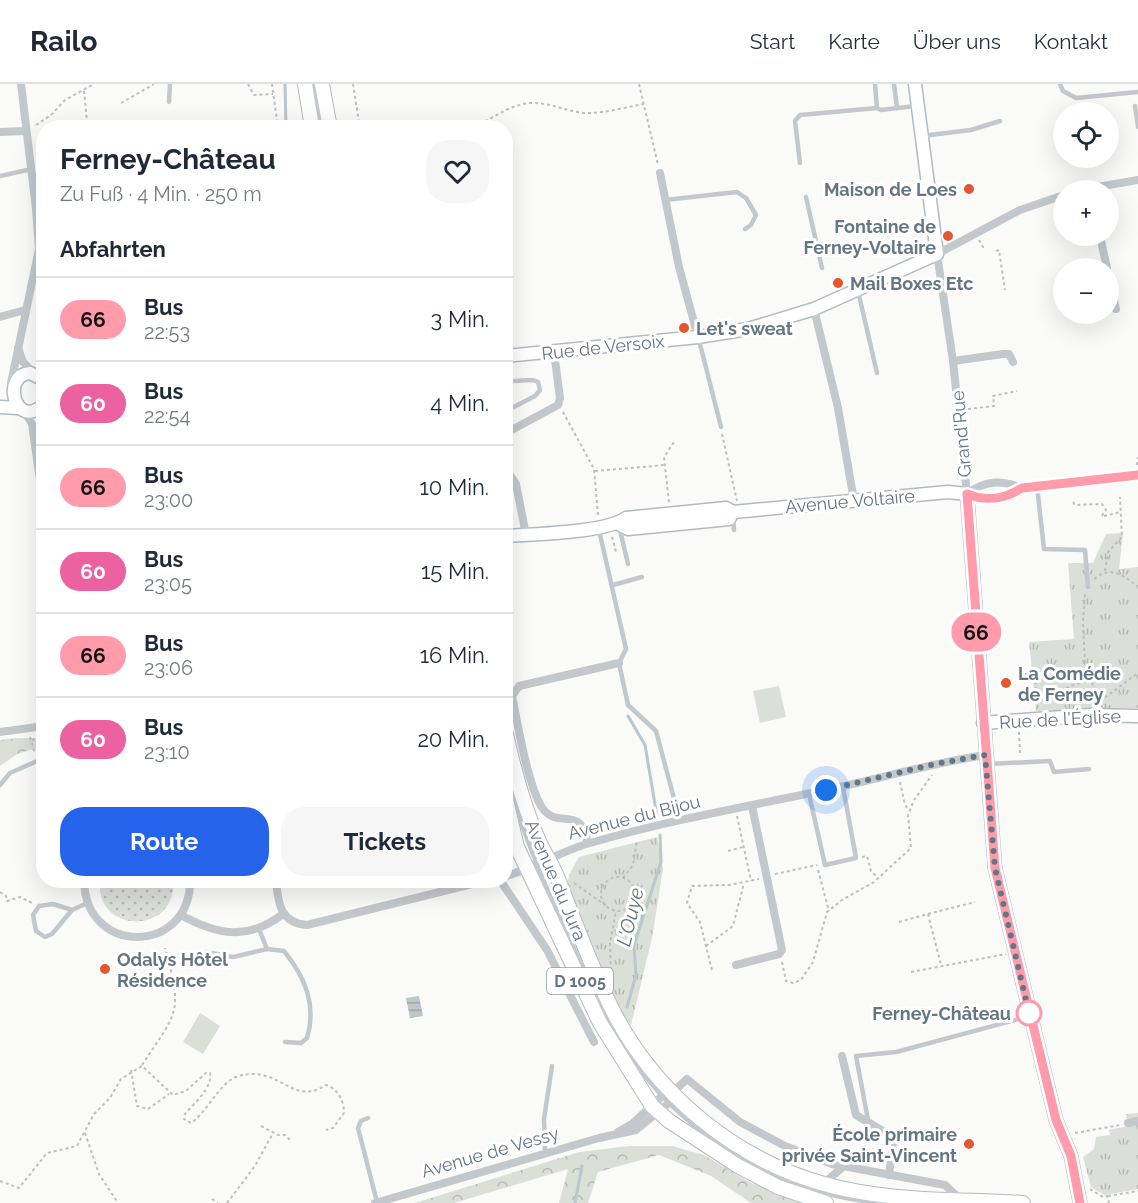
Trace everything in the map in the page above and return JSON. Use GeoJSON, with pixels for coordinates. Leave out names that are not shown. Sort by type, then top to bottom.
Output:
{"type":"FeatureCollection","features":[{"type":"Feature","properties":{"kind":"main road"},"geometry":{"type":"LineString","coordinates":[[305,84],[311,120]]}},
{"type":"Feature","properties":{"kind":"main road"},"geometry":{"type":"LineString","coordinates":[[322,84],[329,120]]}},
{"type":"Feature","properties":{"kind":"main road"},"geometry":{"type":"LineString","coordinates":[[915,84],[938,254]]}},
{"type":"Feature","properties":{"kind":"main road","name":"Rue de Versoix"},"geometry":{"type":"LineString","coordinates":[[513,355],[698,337],[757,327],[814,309],[833,297],[857,290],[938,254]]}},
{"type":"Feature","properties":{"kind":"main road"},"geometry":{"type":"LineString","coordinates":[[0,399],[19,375],[36,377]]}},
{"type":"Feature","properties":{"kind":"main road"},"geometry":{"type":"LineString","coordinates":[[10,386],[10,399],[21,409]]}},
{"type":"Feature","properties":{"kind":"main road"},"geometry":{"type":"LineString","coordinates":[[0,407],[21,409],[36,407]]}},
{"type":"Feature","properties":{"kind":"main road","name":"Avenue Voltaire"},"geometry":{"type":"LineString","coordinates":[[513,536],[606,523],[626,518],[726,508],[736,512],[948,492],[967,494]]}},
{"type":"Feature","properties":{"kind":"main road","name":"Grand'Rue"},"geometry":{"type":"LineString","coordinates":[[967,494],[985,760],[995,868],[1056,1120],[1071,1156],[1080,1203]]}},
{"type":"Feature","properties":{"kind":"main road","name":"Avenue Voltaire"},"geometry":{"type":"LineString","coordinates":[[606,523],[628,529],[729,519],[736,512]]}},
{"type":"Feature","properties":{"kind":"main road","name":"Rue de l'Église"},"geometry":{"type":"LineString","coordinates":[[983,723],[1090,715],[1138,716]]}},
{"type":"Feature","properties":{"kind":"main road","name":"Avenue du Jura"},"geometry":{"type":"LineString","coordinates":[[513,760],[538,865],[600,1023],[666,1100],[744,1170],[778,1187],[826,1203]]}},
{"type":"Feature","properties":{"kind":"main road","name":"Avenue du Jura"},"geometry":{"type":"LineString","coordinates":[[513,830],[517,847],[538,865],[614,1013],[666,1100],[738,1146],[773,1165],[822,1184],[879,1195],[1023,1203]]}},
{"type":"Feature","properties":{"kind":"street"},"geometry":{"type":"LineString","coordinates":[[21,84],[36,215]]}},
{"type":"Feature","properties":{"kind":"street"},"geometry":{"type":"LineString","coordinates":[[0,132],[26,131]]}},
{"type":"Feature","properties":{"kind":"street"},"geometry":{"type":"LineString","coordinates":[[660,173],[679,267],[698,337]]}},
{"type":"Feature","properties":{"kind":"street"},"geometry":{"type":"LineString","coordinates":[[1119,184],[1138,180]]}},
{"type":"Feature","properties":{"kind":"street"},"geometry":{"type":"LineString","coordinates":[[938,254],[1020,210],[1053,199]]}},
{"type":"Feature","properties":{"kind":"street","name":"Grand'Rue"},"geometry":{"type":"LineString","coordinates":[[938,254],[954,361],[967,494]]}},
{"type":"Feature","properties":{"kind":"street"},"geometry":{"type":"LineString","coordinates":[[10,386],[36,262]]}},
{"type":"Feature","properties":{"kind":"street"},"geometry":{"type":"LineString","coordinates":[[814,309],[838,408],[854,501]]}},
{"type":"Feature","properties":{"kind":"street"},"geometry":{"type":"LineString","coordinates":[[0,317],[25,310]]}},
{"type":"Feature","properties":{"kind":"street"},"geometry":{"type":"LineString","coordinates":[[18,347],[23,362],[36,374]]}},
{"type":"Feature","properties":{"kind":"street"},"geometry":{"type":"LineString","coordinates":[[513,429],[558,405],[560,398],[554,352]]}},
{"type":"Feature","properties":{"kind":"street"},"geometry":{"type":"LineString","coordinates":[[954,361],[1009,354],[1013,362]]}},
{"type":"Feature","properties":{"kind":"street"},"geometry":{"type":"LineString","coordinates":[[21,409],[32,424],[36,452]]}},
{"type":"Feature","properties":{"kind":"street"},"geometry":{"type":"LineString","coordinates":[[32,424],[36,417]]}},
{"type":"Feature","properties":{"kind":"street","name":"Avenue Voltaire"},"geometry":{"type":"LineString","coordinates":[[967,494],[979,499],[990,499],[1008,496],[1022,488],[1138,475]]}},
{"type":"Feature","properties":{"kind":"street"},"geometry":{"type":"LineString","coordinates":[[513,480],[516,484],[526,535]]}},
{"type":"Feature","properties":{"kind":"street","name":"Avenue Voltaire"},"geometry":{"type":"LineString","coordinates":[[967,494],[987,483],[1005,482],[1022,488]]}},
{"type":"Feature","properties":{"kind":"street"},"geometry":{"type":"LineString","coordinates":[[513,695],[519,686],[619,663]]}},
{"type":"Feature","properties":{"kind":"street"},"geometry":{"type":"LineString","coordinates":[[513,701],[522,746],[541,805],[549,815],[557,820],[573,820],[582,826],[588,843]]}},
{"type":"Feature","properties":{"kind":"street"},"geometry":{"type":"LineString","coordinates":[[0,732],[36,727]]}},
{"type":"Feature","properties":{"kind":"street","name":"Avenue du Bijou"},"geometry":{"type":"LineString","coordinates":[[513,874],[588,843],[637,831],[843,787],[935,764],[985,760]]}},
{"type":"Feature","properties":{"kind":"street"},"geometry":{"type":"LineString","coordinates":[[736,965],[779,954],[782,950],[752,806]]}},
{"type":"Feature","properties":{"kind":"street"},"geometry":{"type":"LineString","coordinates":[[85,888],[87,903],[105,927],[133,938],[162,932],[181,915],[188,898],[189,888]]}},
{"type":"Feature","properties":{"kind":"street"},"geometry":{"type":"LineString","coordinates":[[277,888],[283,914],[297,924],[307,925],[456,888]]}},
{"type":"Feature","properties":{"kind":"street","name":"Avenue du Jura"},"geometry":{"type":"LineString","coordinates":[[505,888],[547,950],[594,1042]]}},
{"type":"Feature","properties":{"kind":"street"},"geometry":{"type":"LineString","coordinates":[[181,915],[215,930],[234,932],[259,929],[283,914]]}},
{"type":"Feature","properties":{"kind":"street"},"geometry":{"type":"LineString","coordinates":[[842,1056],[856,1115],[868,1120],[886,1133],[893,1142],[889,1175]]}},
{"type":"Feature","properties":{"kind":"street","name":"Avenue de Vessy"},"geometry":{"type":"LineString","coordinates":[[376,1203],[545,1153],[636,1130],[687,1079],[740,1122],[776,1141],[844,1166]]}},
{"type":"Feature","properties":{"kind":"street"},"geometry":{"type":"LineString","coordinates":[[1128,1123],[1138,1121]]}},
{"type":"Feature","properties":{"kind":"street"},"geometry":{"type":"LineString","coordinates":[[822,1184],[844,1166],[945,1185],[960,1199]]}},
{"type":"Feature","properties":{"kind":"lane"},"geometry":{"type":"LineString","coordinates":[[169,102],[170,84]]}},
{"type":"Feature","properties":{"kind":"lane"},"geometry":{"type":"LineString","coordinates":[[314,84],[320,120]]}},
{"type":"Feature","properties":{"kind":"lane"},"geometry":{"type":"LineString","coordinates":[[874,84],[878,108]]}},
{"type":"Feature","properties":{"kind":"lane"},"geometry":{"type":"LineString","coordinates":[[894,84],[897,108]]}},
{"type":"Feature","properties":{"kind":"lane"},"geometry":{"type":"LineString","coordinates":[[1060,84],[1063,91],[1076,98],[1138,92]]}},
{"type":"Feature","properties":{"kind":"lane"},"geometry":{"type":"LineString","coordinates":[[800,163],[795,122],[800,115],[918,106]]}},
{"type":"Feature","properties":{"kind":"lane"},"geometry":{"type":"LineString","coordinates":[[1135,106],[1138,127]]}},
{"type":"Feature","properties":{"kind":"lane"},"geometry":{"type":"LineString","coordinates":[[922,136],[972,130],[1000,122]]}},
{"type":"Feature","properties":{"kind":"lane"},"geometry":{"type":"LineString","coordinates":[[0,176],[32,169]]}},
{"type":"Feature","properties":{"kind":"lane"},"geometry":{"type":"LineString","coordinates":[[666,200],[738,192],[746,198],[756,214],[751,225],[745,229]]}},
{"type":"Feature","properties":{"kind":"lane"},"geometry":{"type":"LineString","coordinates":[[806,197],[822,268]]}},
{"type":"Feature","properties":{"kind":"lane"},"geometry":{"type":"LineString","coordinates":[[857,290],[878,373]]}},
{"type":"Feature","properties":{"kind":"lane"},"geometry":{"type":"LineString","coordinates":[[698,337],[704,347],[721,427]]}},
{"type":"Feature","properties":{"kind":"lane"},"geometry":{"type":"LineString","coordinates":[[513,381],[533,380],[538,382],[540,390],[535,396],[513,407]]}},
{"type":"Feature","properties":{"kind":"lane"},"geometry":{"type":"LineString","coordinates":[[1037,486],[1044,549],[1085,550],[1088,587]]}},
{"type":"Feature","properties":{"kind":"lane"},"geometry":{"type":"LineString","coordinates":[[734,530],[736,512]]}},
{"type":"Feature","properties":{"kind":"lane"},"geometry":{"type":"LineString","coordinates":[[606,523],[628,564]]}},
{"type":"Feature","properties":{"kind":"lane"},"geometry":{"type":"LineString","coordinates":[[606,523],[615,610],[626,649],[619,663],[628,705],[656,731],[680,821]]}},
{"type":"Feature","properties":{"kind":"lane"},"geometry":{"type":"LineString","coordinates":[[613,585],[642,577]]}},
{"type":"Feature","properties":{"kind":"lane"},"geometry":{"type":"LineString","coordinates":[[0,785],[10,773],[36,760]]}},
{"type":"Feature","properties":{"kind":"lane"},"geometry":{"type":"LineString","coordinates":[[985,760],[1050,761],[1054,772],[1089,769]]}},
{"type":"Feature","properties":{"kind":"lane"},"geometry":{"type":"LineString","coordinates":[[809,794],[825,865],[856,858],[843,787]]}},
{"type":"Feature","properties":{"kind":"lane"},"geometry":{"type":"LineString","coordinates":[[513,792],[538,865]]}},
{"type":"Feature","properties":{"kind":"lane"},"geometry":{"type":"LineString","coordinates":[[72,910],[53,904],[39,906],[33,915],[33,925],[40,936],[45,937],[52,934],[72,910],[87,903]]}},
{"type":"Feature","properties":{"kind":"lane"},"geometry":{"type":"LineString","coordinates":[[259,929],[267,949]]}},
{"type":"Feature","properties":{"kind":"lane"},"geometry":{"type":"LineString","coordinates":[[206,952],[233,957],[267,949],[284,951],[294,964],[310,996],[312,1011],[308,1038],[301,1043],[285,1042]]}},
{"type":"Feature","properties":{"kind":"lane"},"geometry":{"type":"LineString","coordinates":[[868,1120],[856,1056],[896,1053],[1030,1016]]}},
{"type":"Feature","properties":{"kind":"lane"},"geometry":{"type":"LineString","coordinates":[[545,1153],[544,1119],[552,1066]]}},
{"type":"Feature","properties":{"kind":"lane"},"geometry":{"type":"LineString","coordinates":[[666,1100],[711,1138],[766,1172],[826,1193],[880,1203]]}},
{"type":"Feature","properties":{"kind":"lane"},"geometry":{"type":"LineString","coordinates":[[368,1118],[361,1120],[358,1128],[376,1203]]}},
{"type":"Feature","properties":{"kind":"path"},"geometry":{"type":"LineString","coordinates":[[43,120],[65,100],[94,84]]}},
{"type":"Feature","properties":{"kind":"path"},"geometry":{"type":"LineString","coordinates":[[121,103],[154,84]]}},
{"type":"Feature","properties":{"kind":"path"},"geometry":{"type":"LineString","coordinates":[[248,84],[254,95],[273,94]]}},
{"type":"Feature","properties":{"kind":"path"},"geometry":{"type":"LineString","coordinates":[[272,84],[277,120]]}},
{"type":"Feature","properties":{"kind":"path"},"geometry":{"type":"LineString","coordinates":[[353,84],[359,120]]}},
{"type":"Feature","properties":{"kind":"path"},"geometry":{"type":"LineString","coordinates":[[639,84],[660,173]]}},
{"type":"Feature","properties":{"kind":"path"},"geometry":{"type":"LineString","coordinates":[[84,91],[87,120]]}},
{"type":"Feature","properties":{"kind":"path"},"geometry":{"type":"LineString","coordinates":[[484,120],[523,104],[554,105],[587,113],[644,104]]}},
{"type":"Feature","properties":{"kind":"path"},"geometry":{"type":"LineString","coordinates":[[26,131],[36,125]]}},
{"type":"Feature","properties":{"kind":"path"},"geometry":{"type":"LineString","coordinates":[[996,250],[999,250],[1005,290]]}},
{"type":"Feature","properties":{"kind":"path"},"geometry":{"type":"LineString","coordinates":[[959,410],[994,406],[993,396],[1017,391]]}},
{"type":"Feature","properties":{"kind":"path"},"geometry":{"type":"LineString","coordinates":[[558,405],[595,471],[606,523],[616,554]]}},
{"type":"Feature","properties":{"kind":"path"},"geometry":{"type":"LineString","coordinates":[[721,427],[736,512]]}},
{"type":"Feature","properties":{"kind":"path"},"geometry":{"type":"LineString","coordinates":[[669,514],[664,457],[674,442]]}},
{"type":"Feature","properties":{"kind":"path"},"geometry":{"type":"LineString","coordinates":[[595,471],[665,465]]}},
{"type":"Feature","properties":{"kind":"path"},"geometry":{"type":"LineString","coordinates":[[1105,571],[1108,552],[1122,537],[1120,497]]}},
{"type":"Feature","properties":{"kind":"path"},"geometry":{"type":"LineString","coordinates":[[1073,502],[1075,505],[1100,503],[1106,510],[1102,516],[1121,512]]}},
{"type":"Feature","properties":{"kind":"path"},"geometry":{"type":"LineString","coordinates":[[1138,587],[1122,575],[1105,571],[1095,577],[1084,596],[1083,623],[1086,663],[1090,681],[1100,701],[1138,673]]}},
{"type":"Feature","properties":{"kind":"path"},"geometry":{"type":"LineString","coordinates":[[1018,674],[1035,674],[1037,698],[1055,694],[1076,681],[1090,681]]}},
{"type":"Feature","properties":{"kind":"path"},"geometry":{"type":"LineString","coordinates":[[27,728],[36,760]]}},
{"type":"Feature","properties":{"kind":"path"},"geometry":{"type":"LineString","coordinates":[[829,911],[842,900],[878,878],[911,848],[909,810],[929,781],[935,764]]}},
{"type":"Feature","properties":{"kind":"path"},"geometry":{"type":"LineString","coordinates":[[898,773],[905,805],[909,810]]}},
{"type":"Feature","properties":{"kind":"path"},"geometry":{"type":"LineString","coordinates":[[736,810],[751,881]]}},
{"type":"Feature","properties":{"kind":"path"},"geometry":{"type":"LineString","coordinates":[[623,878],[633,865],[638,848],[637,831]]}},
{"type":"Feature","properties":{"kind":"path"},"geometry":{"type":"LineString","coordinates":[[728,850],[743,847]]}},
{"type":"Feature","properties":{"kind":"path"},"geometry":{"type":"LineString","coordinates":[[856,858],[867,856],[871,871],[878,878]]}},
{"type":"Feature","properties":{"kind":"path"},"geometry":{"type":"LineString","coordinates":[[712,970],[700,922],[687,903],[692,886],[751,881],[817,865],[829,911],[813,962],[801,980],[793,983],[786,981],[779,954]]}},
{"type":"Feature","properties":{"kind":"path"},"geometry":{"type":"LineString","coordinates":[[573,882],[609,908],[616,911],[625,910],[634,900],[635,893],[631,884],[623,878],[611,879],[602,890],[604,903],[609,908]]}},
{"type":"Feature","properties":{"kind":"path"},"geometry":{"type":"LineString","coordinates":[[706,946],[733,926],[744,882]]}},
{"type":"Feature","properties":{"kind":"path"},"geometry":{"type":"LineString","coordinates":[[0,892],[6,896],[7,901],[20,897],[39,906]]}},
{"type":"Feature","properties":{"kind":"path"},"geometry":{"type":"LineString","coordinates":[[899,922],[975,902]]}},
{"type":"Feature","properties":{"kind":"path"},"geometry":{"type":"LineString","coordinates":[[612,983],[610,943],[616,911]]}},
{"type":"Feature","properties":{"kind":"path"},"geometry":{"type":"LineString","coordinates":[[928,914],[941,965]]}},
{"type":"Feature","properties":{"kind":"path"},"geometry":{"type":"LineString","coordinates":[[0,1181],[14,1188],[22,1187],[47,1153],[53,1150],[71,1149],[83,1140],[94,1114],[110,1098],[121,1079],[131,1070],[142,1066],[172,1020],[176,1009],[176,988],[165,948]]}},
{"type":"Feature","properties":{"kind":"path"},"geometry":{"type":"LineString","coordinates":[[911,972],[1014,952]]}},
{"type":"Feature","properties":{"kind":"path"},"geometry":{"type":"LineString","coordinates":[[142,1066],[170,1093],[179,1095],[206,1073],[210,1073],[211,1077],[205,1091],[185,1114],[184,1119],[190,1123],[234,1078],[253,1074],[272,1077],[300,1093],[312,1094],[326,1085],[338,1093],[344,1107],[344,1113],[333,1128],[326,1130]]}},
{"type":"Feature","properties":{"kind":"path"},"geometry":{"type":"LineString","coordinates":[[131,1070],[137,1106],[148,1109],[170,1093]]}},
{"type":"Feature","properties":{"kind":"path"},"geometry":{"type":"LineString","coordinates":[[1063,1135],[1128,1123]]}},
{"type":"Feature","properties":{"kind":"path"},"geometry":{"type":"LineString","coordinates":[[261,1126],[273,1133],[285,1135],[291,1141]]}},
{"type":"Feature","properties":{"kind":"path"},"geometry":{"type":"LineString","coordinates":[[85,1133],[99,1174],[118,1203]]}},
{"type":"Feature","properties":{"kind":"path"},"geometry":{"type":"LineString","coordinates":[[227,1203],[255,1167],[273,1133]]}},
{"type":"Feature","properties":{"kind":"path"},"geometry":{"type":"LineString","coordinates":[[1077,1189],[1088,1187],[1103,1197],[1138,1191]]}},
{"type":"Feature","properties":{"kind":"path"},"geometry":{"type":"LineString","coordinates":[[1107,1196],[1109,1203]]}},
{"type":"Feature","properties":{"kind":"path"},"geometry":{"type":"LineString","coordinates":[[212,1199],[218,1203]]}},
{"type":"Feature","properties":{"kind":"green space"},"geometry":{"type":"Polygon","coordinates":[[[1123,533],[1119,569],[1138,567],[1138,708],[1036,711],[1029,642],[1074,639],[1068,563],[1093,563],[1106,534],[1123,533]]]}},
{"type":"Feature","properties":{"kind":"green space"},"geometry":{"type":"Polygon","coordinates":[[[779,686],[786,717],[760,723],[753,691],[779,686]]]}},
{"type":"Feature","properties":{"kind":"green space"},"geometry":{"type":"Polygon","coordinates":[[[36,738],[36,748],[17,754],[0,766],[0,740],[36,738]]]}},
{"type":"Feature","properties":{"kind":"green space"},"geometry":{"type":"Polygon","coordinates":[[[657,837],[663,869],[652,938],[631,1025],[617,1010],[567,889],[569,875],[579,857],[657,837]]]}},
{"type":"Feature","properties":{"kind":"green space"},"geometry":{"type":"Polygon","coordinates":[[[101,888],[172,888],[171,898],[163,911],[151,919],[136,921],[122,919],[110,911],[102,899],[101,888]]]}},
{"type":"Feature","properties":{"kind":"green space"},"geometry":{"type":"Polygon","coordinates":[[[200,1013],[220,1026],[203,1054],[183,1042],[200,1013]]]}},
{"type":"Feature","properties":{"kind":"green space"},"geometry":{"type":"Polygon","coordinates":[[[1138,1113],[1138,1189],[1104,1195],[1091,1187],[1083,1157],[1094,1149],[1096,1137],[1110,1135],[1109,1130],[1128,1126],[1126,1114],[1138,1113]]]}},
{"type":"Feature","properties":{"kind":"green space"},"geometry":{"type":"Polygon","coordinates":[[[629,1146],[672,1146],[704,1155],[751,1183],[808,1203],[751,1203],[711,1176],[659,1155],[598,1172],[588,1203],[559,1203],[568,1169],[454,1203],[415,1203],[579,1152],[629,1146]]]}},
{"type":"Feature","properties":{"kind":"shaded area"},"geometry":{"type":"Polygon","coordinates":[[[419,996],[423,1016],[410,1018],[406,998],[419,996]]]}},
{"type":"Feature","properties":{"kind":"waterway","name":"L'Ouye"},"geometry":{"type":"LineString","coordinates":[[285,84],[286,120]]}},
{"type":"Feature","properties":{"kind":"waterway","name":"L'Ouye"},"geometry":{"type":"LineString","coordinates":[[628,716],[645,745],[657,816]]}},
{"type":"Feature","properties":{"kind":"waterway","name":"L'Ouye"},"geometry":{"type":"LineString","coordinates":[[627,1007],[636,975],[634,945],[661,862],[660,835]]}},
{"type":"Feature","properties":{"kind":"waterway","name":"L'Ouye"},"geometry":{"type":"LineString","coordinates":[[575,1203],[582,1166]]}},
{"type":"Feature","properties":{"kind":"bus line","name":"66"},"geometry":{"type":"LineString","coordinates":[[1080,1203],[1071,1156],[1056,1120],[1023,991],[995,868],[980,693],[967,494],[979,499],[990,499],[1008,496],[1022,488],[1138,475]]}},
{"type":"Feature","properties":{"kind":"place","name":"Maison de Loes"},"geometry":{"type":"Point","coordinates":[969,189]}},
{"type":"Feature","properties":{"kind":"place","name":"Fontaine de Ferney-Voltaire"},"geometry":{"type":"Point","coordinates":[948,236]}},
{"type":"Feature","properties":{"kind":"place","name":"Mail Boxes Etc"},"geometry":{"type":"Point","coordinates":[838,283]}},
{"type":"Feature","properties":{"kind":"place","name":"Let's sweat"},"geometry":{"type":"Point","coordinates":[684,328]}},
{"type":"Feature","properties":{"kind":"place","name":"La Comédie de Ferney"},"geometry":{"type":"Point","coordinates":[1006,683]}},
{"type":"Feature","properties":{"kind":"place","name":"Odalys Hôtel Résidence"},"geometry":{"type":"Point","coordinates":[105,969]}},
{"type":"Feature","properties":{"kind":"place","name":"Ferney-Château"},"geometry":{"type":"Point","coordinates":[1029,1013]}},
{"type":"Feature","properties":{"kind":"place","name":"École primaire privée Saint-Vincent"},"geometry":{"type":"Point","coordinates":[969,1144]}},
{"type":"Feature","properties":{"kind":"route"},"geometry":{"type":"LineString","coordinates":[[826,790],[935,764],[985,755],[995,868],[1029,1013]]}}]}
